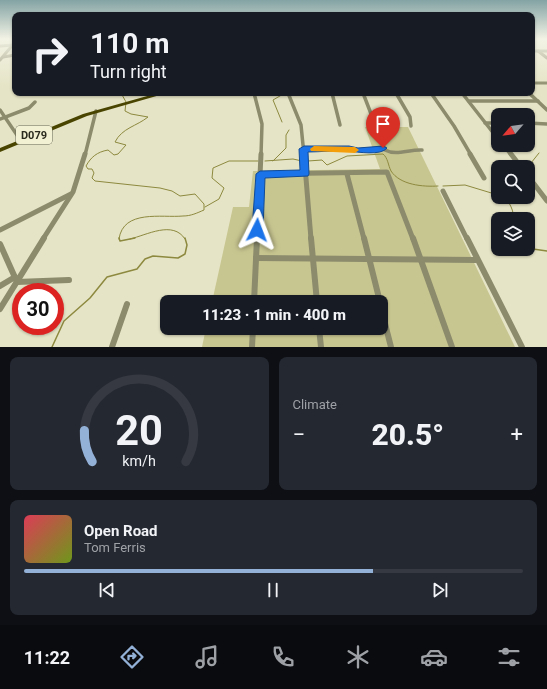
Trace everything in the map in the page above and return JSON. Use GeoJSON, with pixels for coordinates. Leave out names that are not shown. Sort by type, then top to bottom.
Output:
{"type":"FeatureCollection","features":[{"type":"Feature","properties":{"kind":"main road","name":"D079"},"geometry":{"type":"LineString","coordinates":[[0,150],[96,111],[153,96]]}},
{"type":"Feature","properties":{"kind":"street"},"geometry":{"type":"LineString","coordinates":[[1,59],[12,56]]}},
{"type":"Feature","properties":{"kind":"street"},"geometry":{"type":"LineString","coordinates":[[535,83],[547,83]]}},
{"type":"Feature","properties":{"kind":"street"},"geometry":{"type":"LineString","coordinates":[[254,295],[262,124],[255,96]]}},
{"type":"Feature","properties":{"kind":"street"},"geometry":{"type":"LineString","coordinates":[[289,96],[301,125],[304,149],[304,174],[316,295]]}},
{"type":"Feature","properties":{"kind":"street"},"geometry":{"type":"LineString","coordinates":[[333,96],[340,125]]}},
{"type":"Feature","properties":{"kind":"street"},"geometry":{"type":"LineString","coordinates":[[364,96],[383,148],[388,152],[398,153],[412,150],[422,150]]}},
{"type":"Feature","properties":{"kind":"street"},"geometry":{"type":"LineString","coordinates":[[398,96],[410,117],[411,126]]}},
{"type":"Feature","properties":{"kind":"street"},"geometry":{"type":"LineString","coordinates":[[433,96],[454,126],[484,178]]}},
{"type":"Feature","properties":{"kind":"street"},"geometry":{"type":"LineString","coordinates":[[465,96],[491,130]]}},
{"type":"Feature","properties":{"kind":"street"},"geometry":{"type":"LineString","coordinates":[[532,96],[547,110]]}},
{"type":"Feature","properties":{"kind":"street"},"geometry":{"type":"LineString","coordinates":[[469,101],[538,101]]}},
{"type":"Feature","properties":{"kind":"street"},"geometry":{"type":"LineString","coordinates":[[0,119],[29,108],[35,102]]}},
{"type":"Feature","properties":{"kind":"street"},"geometry":{"type":"LineString","coordinates":[[0,110],[21,141]]}},
{"type":"Feature","properties":{"kind":"street"},"geometry":{"type":"LineString","coordinates":[[0,309],[16,279],[72,194],[87,149],[96,111]]}},
{"type":"Feature","properties":{"kind":"street"},"geometry":{"type":"LineString","coordinates":[[485,123],[491,123]]}},
{"type":"Feature","properties":{"kind":"street"},"geometry":{"type":"LineString","coordinates":[[535,124],[547,124]]}},
{"type":"Feature","properties":{"kind":"street"},"geometry":{"type":"LineString","coordinates":[[304,149],[349,148],[358,150],[383,148]]}},
{"type":"Feature","properties":{"kind":"street"},"geometry":{"type":"LineString","coordinates":[[509,152],[515,160]]}},
{"type":"Feature","properties":{"kind":"street"},"geometry":{"type":"LineString","coordinates":[[260,174],[347,174],[387,172],[421,259],[452,347]]}},
{"type":"Feature","properties":{"kind":"street"},"geometry":{"type":"LineString","coordinates":[[347,174],[378,295]]}},
{"type":"Feature","properties":{"kind":"street"},"geometry":{"type":"LineString","coordinates":[[535,185],[547,201]]}},
{"type":"Feature","properties":{"kind":"street"},"geometry":{"type":"LineString","coordinates":[[443,191],[522,347]]}},
{"type":"Feature","properties":{"kind":"street"},"geometry":{"type":"LineString","coordinates":[[0,230],[72,194]]}},
{"type":"Feature","properties":{"kind":"street"},"geometry":{"type":"LineString","coordinates":[[0,244],[16,279]]}},
{"type":"Feature","properties":{"kind":"street"},"geometry":{"type":"LineString","coordinates":[[256,258],[477,260]]}},
{"type":"Feature","properties":{"kind":"street"},"geometry":{"type":"LineString","coordinates":[[0,286],[16,279],[69,280]]}},
{"type":"Feature","properties":{"kind":"street"},"geometry":{"type":"LineString","coordinates":[[112,347],[126,304]]}},
{"type":"Feature","properties":{"kind":"street"},"geometry":{"type":"LineString","coordinates":[[252,347],[253,335]]}},
{"type":"Feature","properties":{"kind":"street"},"geometry":{"type":"LineString","coordinates":[[320,335],[321,347]]}},
{"type":"Feature","properties":{"kind":"street"},"geometry":{"type":"LineString","coordinates":[[388,335],[391,347]]}},
{"type":"Feature","properties":{"kind":"shaded area"},"geometry":{"type":"Polygon","coordinates":[[[365,127],[408,127],[515,347],[202,347],[205,335],[388,335],[388,295],[214,295],[233,207],[249,207],[253,171],[380,169],[365,127]]]}},
{"type":"Feature","properties":{"kind":"waterway"},"geometry":{"type":"LineString","coordinates":[[119,238],[122,229],[135,219],[155,216],[186,216],[204,210],[204,204],[195,194],[180,196],[172,191],[160,188],[95,181],[92,178],[94,173],[92,169],[88,169],[86,166],[90,160],[101,152],[108,150],[114,155],[118,154],[126,145],[115,142],[118,137],[126,130],[148,117],[131,114],[125,111],[126,102],[123,96]]}},
{"type":"Feature","properties":{"kind":"waterway"},"geometry":{"type":"LineString","coordinates":[[280,96],[273,100],[282,122]]}},
{"type":"Feature","properties":{"kind":"waterway"},"geometry":{"type":"LineString","coordinates":[[274,160],[286,148],[286,135],[289,130]]}},
{"type":"Feature","properties":{"kind":"waterway"},"geometry":{"type":"LineString","coordinates":[[533,160],[539,153]]}},
{"type":"Feature","properties":{"kind":"waterway"},"geometry":{"type":"LineString","coordinates":[[308,161],[322,160],[327,165],[347,156],[383,154],[391,171],[400,179],[412,184],[438,186]]}},
{"type":"Feature","properties":{"kind":"waterway"},"geometry":{"type":"LineString","coordinates":[[274,160],[293,159],[302,161]]}},
{"type":"Feature","properties":{"kind":"waterway"},"geometry":{"type":"LineString","coordinates":[[265,161],[274,160]]}},
{"type":"Feature","properties":{"kind":"waterway"},"geometry":{"type":"LineString","coordinates":[[205,207],[219,199],[224,188],[212,178],[213,168],[229,161],[258,161]]}},
{"type":"Feature","properties":{"kind":"waterway"},"geometry":{"type":"LineString","coordinates":[[443,186],[465,185],[491,193]]}},
{"type":"Feature","properties":{"kind":"waterway"},"geometry":{"type":"LineString","coordinates":[[510,204],[513,212]]}},
{"type":"Feature","properties":{"kind":"waterway"},"geometry":{"type":"LineString","coordinates":[[130,239],[159,230],[174,230],[180,233],[185,239]]}},
{"type":"Feature","properties":{"kind":"waterway"},"geometry":{"type":"LineString","coordinates":[[119,238],[120,241],[130,239]]}},
{"type":"Feature","properties":{"kind":"waterway"},"geometry":{"type":"LineString","coordinates":[[130,239],[135,238]]}},
{"type":"Feature","properties":{"kind":"waterway"},"geometry":{"type":"LineString","coordinates":[[52,347],[64,321],[90,298],[107,277],[137,269],[145,259],[153,256],[178,258],[185,254],[187,245],[185,238]]}},
{"type":"Feature","properties":{"kind":"waterway"},"geometry":{"type":"LineString","coordinates":[[535,249],[547,251]]}},
{"type":"Feature","properties":{"kind":"slow traffic"},"geometry":{"type":"LineString","coordinates":[[314,149],[349,148],[355,150]]}},
{"type":"Feature","properties":{"kind":"route"},"geometry":{"type":"LineString","coordinates":[[257,230],[260,174],[304,174],[304,149],[349,148],[358,150],[383,148]]}}]}
